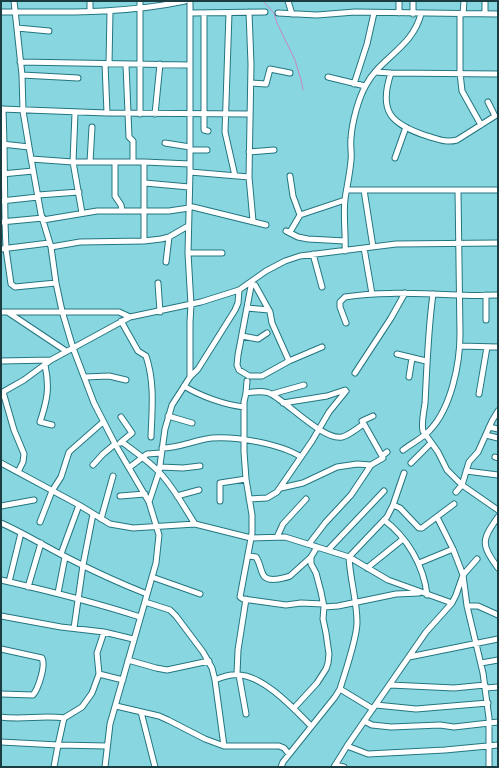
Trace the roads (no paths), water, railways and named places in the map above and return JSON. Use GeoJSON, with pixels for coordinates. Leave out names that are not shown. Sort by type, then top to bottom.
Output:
{"type":"FeatureCollection","features":[{"type":"Feature","properties":{"kind":"street"},"geometry":{"type":"LineString","coordinates":[[14,1],[22,75],[23,111],[33,171],[50,245],[62,311],[73,348],[94,403],[103,422],[145,494],[158,527],[156,563],[110,724],[104,767]]}},
{"type":"Feature","properties":{"kind":"street"},"geometry":{"type":"LineString","coordinates":[[90,1],[90,12]]}},
{"type":"Feature","properties":{"kind":"street"},"geometry":{"type":"LineString","coordinates":[[140,1],[140,114]]}},
{"type":"Feature","properties":{"kind":"street"},"geometry":{"type":"LineString","coordinates":[[1,12],[110,11],[140,9],[164,3],[185,1]]}},
{"type":"Feature","properties":{"kind":"street"},"geometry":{"type":"LineString","coordinates":[[190,1],[190,172],[188,226],[191,305],[190,377]]}},
{"type":"Feature","properties":{"kind":"street"},"geometry":{"type":"LineString","coordinates":[[288,1],[292,14]]}},
{"type":"Feature","properties":{"kind":"street"},"geometry":{"type":"LineString","coordinates":[[399,1],[399,13]]}},
{"type":"Feature","properties":{"kind":"street"},"geometry":{"type":"LineString","coordinates":[[413,14],[414,1]]}},
{"type":"Feature","properties":{"kind":"street"},"geometry":{"type":"LineString","coordinates":[[464,1],[461,14],[460,73],[463,94],[481,125]]}},
{"type":"Feature","properties":{"kind":"street"},"geometry":{"type":"LineString","coordinates":[[485,1],[485,14]]}},
{"type":"Feature","properties":{"kind":"street"},"geometry":{"type":"LineString","coordinates":[[107,114],[107,64],[110,11]]}},
{"type":"Feature","properties":{"kind":"street"},"geometry":{"type":"LineString","coordinates":[[249,12],[251,82],[249,177],[253,221]]}},
{"type":"Feature","properties":{"kind":"street"},"geometry":{"type":"LineString","coordinates":[[191,13],[265,12]]}},
{"type":"Feature","properties":{"kind":"street"},"geometry":{"type":"LineString","coordinates":[[229,13],[225,132],[235,176]]}},
{"type":"Feature","properties":{"kind":"street"},"geometry":{"type":"LineString","coordinates":[[278,13],[317,15],[374,13],[498,14]]}},
{"type":"Feature","properties":{"kind":"street"},"geometry":{"type":"LineString","coordinates":[[354,84],[367,44],[374,13]]}},
{"type":"Feature","properties":{"kind":"street"},"geometry":{"type":"LineString","coordinates":[[204,14],[204,130],[208,131]]}},
{"type":"Feature","properties":{"kind":"street"},"geometry":{"type":"LineString","coordinates":[[345,251],[345,200],[348,190],[351,138],[356,112],[365,86],[376,72],[410,37],[421,14]]}},
{"type":"Feature","properties":{"kind":"street"},"geometry":{"type":"LineString","coordinates":[[17,28],[49,31]]}},
{"type":"Feature","properties":{"kind":"street"},"geometry":{"type":"LineString","coordinates":[[20,62],[189,65]]}},
{"type":"Feature","properties":{"kind":"street"},"geometry":{"type":"LineString","coordinates":[[155,114],[160,64]]}},
{"type":"Feature","properties":{"kind":"street"},"geometry":{"type":"LineString","coordinates":[[126,65],[129,137],[132,141],[133,162]]}},
{"type":"Feature","properties":{"kind":"street"},"geometry":{"type":"LineString","coordinates":[[251,82],[266,84],[270,69],[290,72]]}},
{"type":"Feature","properties":{"kind":"street"},"geometry":{"type":"LineString","coordinates":[[376,72],[498,74]]}},
{"type":"Feature","properties":{"kind":"street"},"geometry":{"type":"LineString","coordinates":[[391,73],[386,89],[385,99],[386,104],[396,121],[406,127],[436,139],[450,142],[457,140],[495,116],[488,102]]}},
{"type":"Feature","properties":{"kind":"street"},"geometry":{"type":"LineString","coordinates":[[22,75],[78,78]]}},
{"type":"Feature","properties":{"kind":"street"},"geometry":{"type":"LineString","coordinates":[[328,77],[365,86]]}},
{"type":"Feature","properties":{"kind":"street"},"geometry":{"type":"LineString","coordinates":[[56,283],[13,287],[12,284],[4,249],[2,200],[2,109],[107,114],[250,114]]}},
{"type":"Feature","properties":{"kind":"street"},"geometry":{"type":"LineString","coordinates":[[75,113],[73,162],[82,213]]}},
{"type":"Feature","properties":{"kind":"street"},"geometry":{"type":"LineString","coordinates":[[90,162],[92,127]]}},
{"type":"Feature","properties":{"kind":"street"},"geometry":{"type":"LineString","coordinates":[[395,158],[406,127]]}},
{"type":"Feature","properties":{"kind":"street"},"geometry":{"type":"LineString","coordinates":[[3,144],[29,147]]}},
{"type":"Feature","properties":{"kind":"street"},"geometry":{"type":"LineString","coordinates":[[165,144],[207,150]]}},
{"type":"Feature","properties":{"kind":"street"},"geometry":{"type":"LineString","coordinates":[[249,152],[274,150]]}},
{"type":"Feature","properties":{"kind":"street"},"geometry":{"type":"LineString","coordinates":[[31,159],[73,162],[144,162],[190,164]]}},
{"type":"Feature","properties":{"kind":"street"},"geometry":{"type":"LineString","coordinates":[[115,162],[115,196],[121,205],[122,210]]}},
{"type":"Feature","properties":{"kind":"street"},"geometry":{"type":"LineString","coordinates":[[144,162],[144,241]]}},
{"type":"Feature","properties":{"kind":"street"},"geometry":{"type":"LineString","coordinates":[[2,174],[33,171]]}},
{"type":"Feature","properties":{"kind":"street"},"geometry":{"type":"LineString","coordinates":[[190,172],[249,177]]}},
{"type":"Feature","properties":{"kind":"street"},"geometry":{"type":"LineString","coordinates":[[290,176],[293,196],[300,215]]}},
{"type":"Feature","properties":{"kind":"street"},"geometry":{"type":"LineString","coordinates":[[145,183],[189,187]]}},
{"type":"Feature","properties":{"kind":"street"},"geometry":{"type":"LineString","coordinates":[[348,190],[498,190]]}},
{"type":"Feature","properties":{"kind":"street"},"geometry":{"type":"LineString","coordinates":[[364,190],[373,247]]}},
{"type":"Feature","properties":{"kind":"street"},"geometry":{"type":"LineString","coordinates":[[403,450],[430,431],[437,422],[447,402],[453,380],[460,346],[458,190]]}},
{"type":"Feature","properties":{"kind":"street"},"geometry":{"type":"LineString","coordinates":[[2,200],[79,192]]}},
{"type":"Feature","properties":{"kind":"street"},"geometry":{"type":"LineString","coordinates":[[345,200],[300,215],[288,232],[294,236],[308,239],[345,241]]}},
{"type":"Feature","properties":{"kind":"street"},"geometry":{"type":"LineString","coordinates":[[3,222],[43,219],[104,210],[169,211],[189,207],[266,225]]}},
{"type":"Feature","properties":{"kind":"street"},"geometry":{"type":"LineString","coordinates":[[4,249],[80,242],[144,241],[169,237],[188,226]]}},
{"type":"Feature","properties":{"kind":"street"},"geometry":{"type":"LineString","coordinates":[[166,262],[169,237]]}},
{"type":"Feature","properties":{"kind":"street"},"geometry":{"type":"LineString","coordinates":[[18,472],[23,462],[24,454],[14,430],[2,393],[66,351],[130,317],[191,305],[239,290],[285,261],[300,256],[396,244],[459,242],[498,243]]}},
{"type":"Feature","properties":{"kind":"street"},"geometry":{"type":"LineString","coordinates":[[364,248],[372,294]]}},
{"type":"Feature","properties":{"kind":"street"},"geometry":{"type":"LineString","coordinates":[[188,253],[222,253]]}},
{"type":"Feature","properties":{"kind":"street"},"geometry":{"type":"LineString","coordinates":[[313,254],[322,287]]}},
{"type":"Feature","properties":{"kind":"street"},"geometry":{"type":"LineString","coordinates":[[158,283],[160,312]]}},
{"type":"Feature","properties":{"kind":"street"},"geometry":{"type":"LineString","coordinates":[[252,283],[237,365],[239,370],[249,376],[262,376],[289,361],[322,347]]}},
{"type":"Feature","properties":{"kind":"street"},"geometry":{"type":"LineString","coordinates":[[252,283],[255,285],[269,310],[272,323],[289,361]]}},
{"type":"Feature","properties":{"kind":"street"},"geometry":{"type":"LineString","coordinates":[[149,502],[159,470],[161,450],[168,416],[172,405],[190,377],[198,369],[235,310],[238,303],[239,290]]}},
{"type":"Feature","properties":{"kind":"street"},"geometry":{"type":"LineString","coordinates":[[346,323],[340,307],[340,302],[345,297],[372,294],[498,295]]}},
{"type":"Feature","properties":{"kind":"street"},"geometry":{"type":"LineString","coordinates":[[355,373],[406,294]]}},
{"type":"Feature","properties":{"kind":"street"},"geometry":{"type":"LineString","coordinates":[[433,294],[426,361],[422,427],[424,434],[438,452],[447,470],[462,485],[498,510]]}},
{"type":"Feature","properties":{"kind":"street"},"geometry":{"type":"LineString","coordinates":[[486,295],[486,320]]}},
{"type":"Feature","properties":{"kind":"street"},"geometry":{"type":"LineString","coordinates":[[247,308],[269,310]]}},
{"type":"Feature","properties":{"kind":"street"},"geometry":{"type":"LineString","coordinates":[[1,312],[119,312],[130,317]]}},
{"type":"Feature","properties":{"kind":"street"},"geometry":{"type":"LineString","coordinates":[[9,312],[66,351]]}},
{"type":"Feature","properties":{"kind":"street"},"geometry":{"type":"LineString","coordinates":[[121,322],[138,352],[146,356],[150,367],[152,377],[151,437]]}},
{"type":"Feature","properties":{"kind":"street"},"geometry":{"type":"LineString","coordinates":[[242,336],[258,338],[267,333]]}},
{"type":"Feature","properties":{"kind":"street"},"geometry":{"type":"LineString","coordinates":[[460,346],[487,348],[498,347]]}},
{"type":"Feature","properties":{"kind":"street"},"geometry":{"type":"LineString","coordinates":[[480,394],[487,348]]}},
{"type":"Feature","properties":{"kind":"street"},"geometry":{"type":"LineString","coordinates":[[397,354],[426,361]]}},
{"type":"Feature","properties":{"kind":"street"},"geometry":{"type":"LineString","coordinates":[[408,378],[412,358]]}},
{"type":"Feature","properties":{"kind":"street"},"geometry":{"type":"LineString","coordinates":[[1,361],[51,360]]}},
{"type":"Feature","properties":{"kind":"street"},"geometry":{"type":"LineString","coordinates":[[45,365],[47,379],[46,402],[40,422],[52,425]]}},
{"type":"Feature","properties":{"kind":"street"},"geometry":{"type":"LineString","coordinates":[[85,377],[109,376],[126,380]]}},
{"type":"Feature","properties":{"kind":"street"},"geometry":{"type":"LineString","coordinates":[[247,381],[246,393],[244,396],[244,440],[246,479],[252,515],[249,556],[240,597],[243,599],[286,605],[302,602],[338,606],[396,594],[425,594]]}},
{"type":"Feature","properties":{"kind":"street"},"geometry":{"type":"LineString","coordinates":[[272,394],[304,385]]}},
{"type":"Feature","properties":{"kind":"street"},"geometry":{"type":"LineString","coordinates":[[184,386],[231,405],[244,407]]}},
{"type":"Feature","properties":{"kind":"street"},"geometry":{"type":"LineString","coordinates":[[249,499],[267,498],[274,495],[281,488],[329,412],[346,390],[327,396],[283,403]]}},
{"type":"Feature","properties":{"kind":"street"},"geometry":{"type":"LineString","coordinates":[[246,393],[265,392],[272,394],[301,417],[333,436],[342,437],[364,424]]}},
{"type":"Feature","properties":{"kind":"street"},"geometry":{"type":"LineString","coordinates":[[456,492],[462,485],[469,462],[478,452],[489,427],[498,412]]}},
{"type":"Feature","properties":{"kind":"street"},"geometry":{"type":"LineString","coordinates":[[168,416],[192,423]]}},
{"type":"Feature","properties":{"kind":"street"},"geometry":{"type":"LineString","coordinates":[[373,416],[362,421],[382,456]]}},
{"type":"Feature","properties":{"kind":"street"},"geometry":{"type":"LineString","coordinates":[[93,465],[103,454],[122,442],[132,433],[120,417]]}},
{"type":"Feature","properties":{"kind":"street"},"geometry":{"type":"LineString","coordinates":[[40,522],[52,491],[61,477],[69,452],[103,422]]}},
{"type":"Feature","properties":{"kind":"street"},"geometry":{"type":"LineString","coordinates":[[489,427],[498,429]]}},
{"type":"Feature","properties":{"kind":"street"},"geometry":{"type":"LineString","coordinates":[[486,435],[498,438]]}},
{"type":"Feature","properties":{"kind":"street"},"geometry":{"type":"LineString","coordinates":[[130,467],[149,453],[213,438],[244,440],[284,448],[301,458]]}},
{"type":"Feature","properties":{"kind":"street"},"geometry":{"type":"LineString","coordinates":[[122,442],[159,470],[195,524]]}},
{"type":"Feature","properties":{"kind":"street"},"geometry":{"type":"LineString","coordinates":[[411,463],[431,443]]}},
{"type":"Feature","properties":{"kind":"street"},"geometry":{"type":"LineString","coordinates":[[309,544],[325,523],[352,495],[371,465],[383,458],[382,456],[387,452]]}},
{"type":"Feature","properties":{"kind":"street"},"geometry":{"type":"LineString","coordinates":[[1,463],[79,505],[110,524],[120,527],[158,527],[195,524],[251,538],[285,537],[349,557],[388,580],[452,604]]}},
{"type":"Feature","properties":{"kind":"street"},"geometry":{"type":"LineString","coordinates":[[281,488],[303,483],[337,467],[357,464],[371,465]]}},
{"type":"Feature","properties":{"kind":"street"},"geometry":{"type":"LineString","coordinates":[[159,470],[200,466]]}},
{"type":"Feature","properties":{"kind":"street"},"geometry":{"type":"LineString","coordinates":[[466,471],[498,475]]}},
{"type":"Feature","properties":{"kind":"street"},"geometry":{"type":"LineString","coordinates":[[281,767],[289,754],[340,689],[357,624],[349,570],[349,557],[384,520],[393,505],[404,473]]}},
{"type":"Feature","properties":{"kind":"street"},"geometry":{"type":"LineString","coordinates":[[101,519],[113,476]]}},
{"type":"Feature","properties":{"kind":"street"},"geometry":{"type":"LineString","coordinates":[[220,501],[220,483],[246,479]]}},
{"type":"Feature","properties":{"kind":"street"},"geometry":{"type":"LineString","coordinates":[[177,496],[199,490]]}},
{"type":"Feature","properties":{"kind":"street"},"geometry":{"type":"LineString","coordinates":[[328,550],[384,491]]}},
{"type":"Feature","properties":{"kind":"street"},"geometry":{"type":"LineString","coordinates":[[120,496],[145,494]]}},
{"type":"Feature","properties":{"kind":"street"},"geometry":{"type":"LineString","coordinates":[[277,537],[283,524],[306,499]]}},
{"type":"Feature","properties":{"kind":"street"},"geometry":{"type":"LineString","coordinates":[[1,506],[34,500]]}},
{"type":"Feature","properties":{"kind":"street"},"geometry":{"type":"LineString","coordinates":[[393,505],[400,508],[419,528],[422,528],[454,504]]}},
{"type":"Feature","properties":{"kind":"street"},"geometry":{"type":"LineString","coordinates":[[58,593],[63,555],[79,505]]}},
{"type":"Feature","properties":{"kind":"street"},"geometry":{"type":"LineString","coordinates":[[74,628],[83,565],[93,514]]}},
{"type":"Feature","properties":{"kind":"street"},"geometry":{"type":"LineString","coordinates":[[437,517],[453,549],[463,575],[468,606],[486,686],[490,723],[489,767]]}},
{"type":"Feature","properties":{"kind":"street"},"geometry":{"type":"LineString","coordinates":[[497,566],[486,548],[485,540],[487,534],[498,517]]}},
{"type":"Feature","properties":{"kind":"street"},"geometry":{"type":"LineString","coordinates":[[384,520],[394,527],[420,563],[426,586],[425,594]]}},
{"type":"Feature","properties":{"kind":"street"},"geometry":{"type":"LineString","coordinates":[[1,523],[99,574],[147,594]]}},
{"type":"Feature","properties":{"kind":"street"},"geometry":{"type":"LineString","coordinates":[[9,582],[21,533]]}},
{"type":"Feature","properties":{"kind":"street"},"geometry":{"type":"LineString","coordinates":[[367,568],[403,539]]}},
{"type":"Feature","properties":{"kind":"street"},"geometry":{"type":"LineString","coordinates":[[28,587],[41,543]]}},
{"type":"Feature","properties":{"kind":"street"},"geometry":{"type":"LineString","coordinates":[[249,556],[256,557],[260,564],[264,578],[271,580],[287,578],[311,558],[317,547]]}},
{"type":"Feature","properties":{"kind":"street"},"geometry":{"type":"LineString","coordinates":[[420,563],[453,549]]}},
{"type":"Feature","properties":{"kind":"street"},"geometry":{"type":"LineString","coordinates":[[294,708],[317,683],[326,670],[329,654],[323,619],[323,605],[316,573],[311,564],[311,558]]}},
{"type":"Feature","properties":{"kind":"street"},"geometry":{"type":"LineString","coordinates":[[344,767],[335,766],[347,746],[426,632],[452,604],[463,575],[477,559]]}},
{"type":"Feature","properties":{"kind":"street"},"geometry":{"type":"LineString","coordinates":[[152,577],[200,594]]}},
{"type":"Feature","properties":{"kind":"street"},"geometry":{"type":"LineString","coordinates":[[1,580],[78,598],[140,618]]}},
{"type":"Feature","properties":{"kind":"street"},"geometry":{"type":"LineString","coordinates":[[246,599],[238,650],[238,674],[246,714]]}},
{"type":"Feature","properties":{"kind":"street"},"geometry":{"type":"LineString","coordinates":[[145,602],[170,610],[176,616],[208,662],[215,680],[224,746]]}},
{"type":"Feature","properties":{"kind":"street"},"geometry":{"type":"LineString","coordinates":[[468,606],[478,606],[498,616]]}},
{"type":"Feature","properties":{"kind":"street"},"geometry":{"type":"LineString","coordinates":[[1,616],[104,632],[134,639]]}},
{"type":"Feature","properties":{"kind":"street"},"geometry":{"type":"LineString","coordinates":[[1,718],[64,718],[82,707],[92,693],[99,674],[98,653],[104,632]]}},
{"type":"Feature","properties":{"kind":"street"},"geometry":{"type":"LineString","coordinates":[[409,657],[498,639]]}},
{"type":"Feature","properties":{"kind":"street"},"geometry":{"type":"LineString","coordinates":[[1,649],[42,658],[44,665],[33,695],[1,694]]}},
{"type":"Feature","properties":{"kind":"street"},"geometry":{"type":"LineString","coordinates":[[128,660],[167,670],[208,662]]}},
{"type":"Feature","properties":{"kind":"street"},"geometry":{"type":"LineString","coordinates":[[481,663],[498,660]]}},
{"type":"Feature","properties":{"kind":"street"},"geometry":{"type":"LineString","coordinates":[[99,674],[123,680]]}},
{"type":"Feature","properties":{"kind":"street"},"geometry":{"type":"LineString","coordinates":[[215,680],[238,674],[252,678],[264,684],[294,708],[311,726]]}},
{"type":"Feature","properties":{"kind":"street"},"geometry":{"type":"LineString","coordinates":[[390,685],[454,688],[486,686],[498,687]]}},
{"type":"Feature","properties":{"kind":"street"},"geometry":{"type":"LineString","coordinates":[[340,689],[374,707],[416,709],[488,703]]}},
{"type":"Feature","properties":{"kind":"street"},"geometry":{"type":"LineString","coordinates":[[116,706],[168,720],[205,739],[224,746],[279,746],[284,748],[289,754]]}},
{"type":"Feature","properties":{"kind":"street"},"geometry":{"type":"LineString","coordinates":[[140,712],[155,767]]}},
{"type":"Feature","properties":{"kind":"street"},"geometry":{"type":"LineString","coordinates":[[54,767],[64,718]]}},
{"type":"Feature","properties":{"kind":"street"},"geometry":{"type":"LineString","coordinates":[[364,721],[372,725],[391,727],[440,725],[454,727],[498,722]]}},
{"type":"Feature","properties":{"kind":"street"},"geometry":{"type":"LineString","coordinates":[[1,742],[107,746]]}},
{"type":"Feature","properties":{"kind":"street"},"geometry":{"type":"LineString","coordinates":[[347,746],[368,754],[445,750],[498,745]]}},
{"type":"Feature","properties":{"kind":"waterway"},"geometry":{"type":"LineString","coordinates":[[263,1],[274,13],[277,23],[295,60],[303,90]]}}]}
